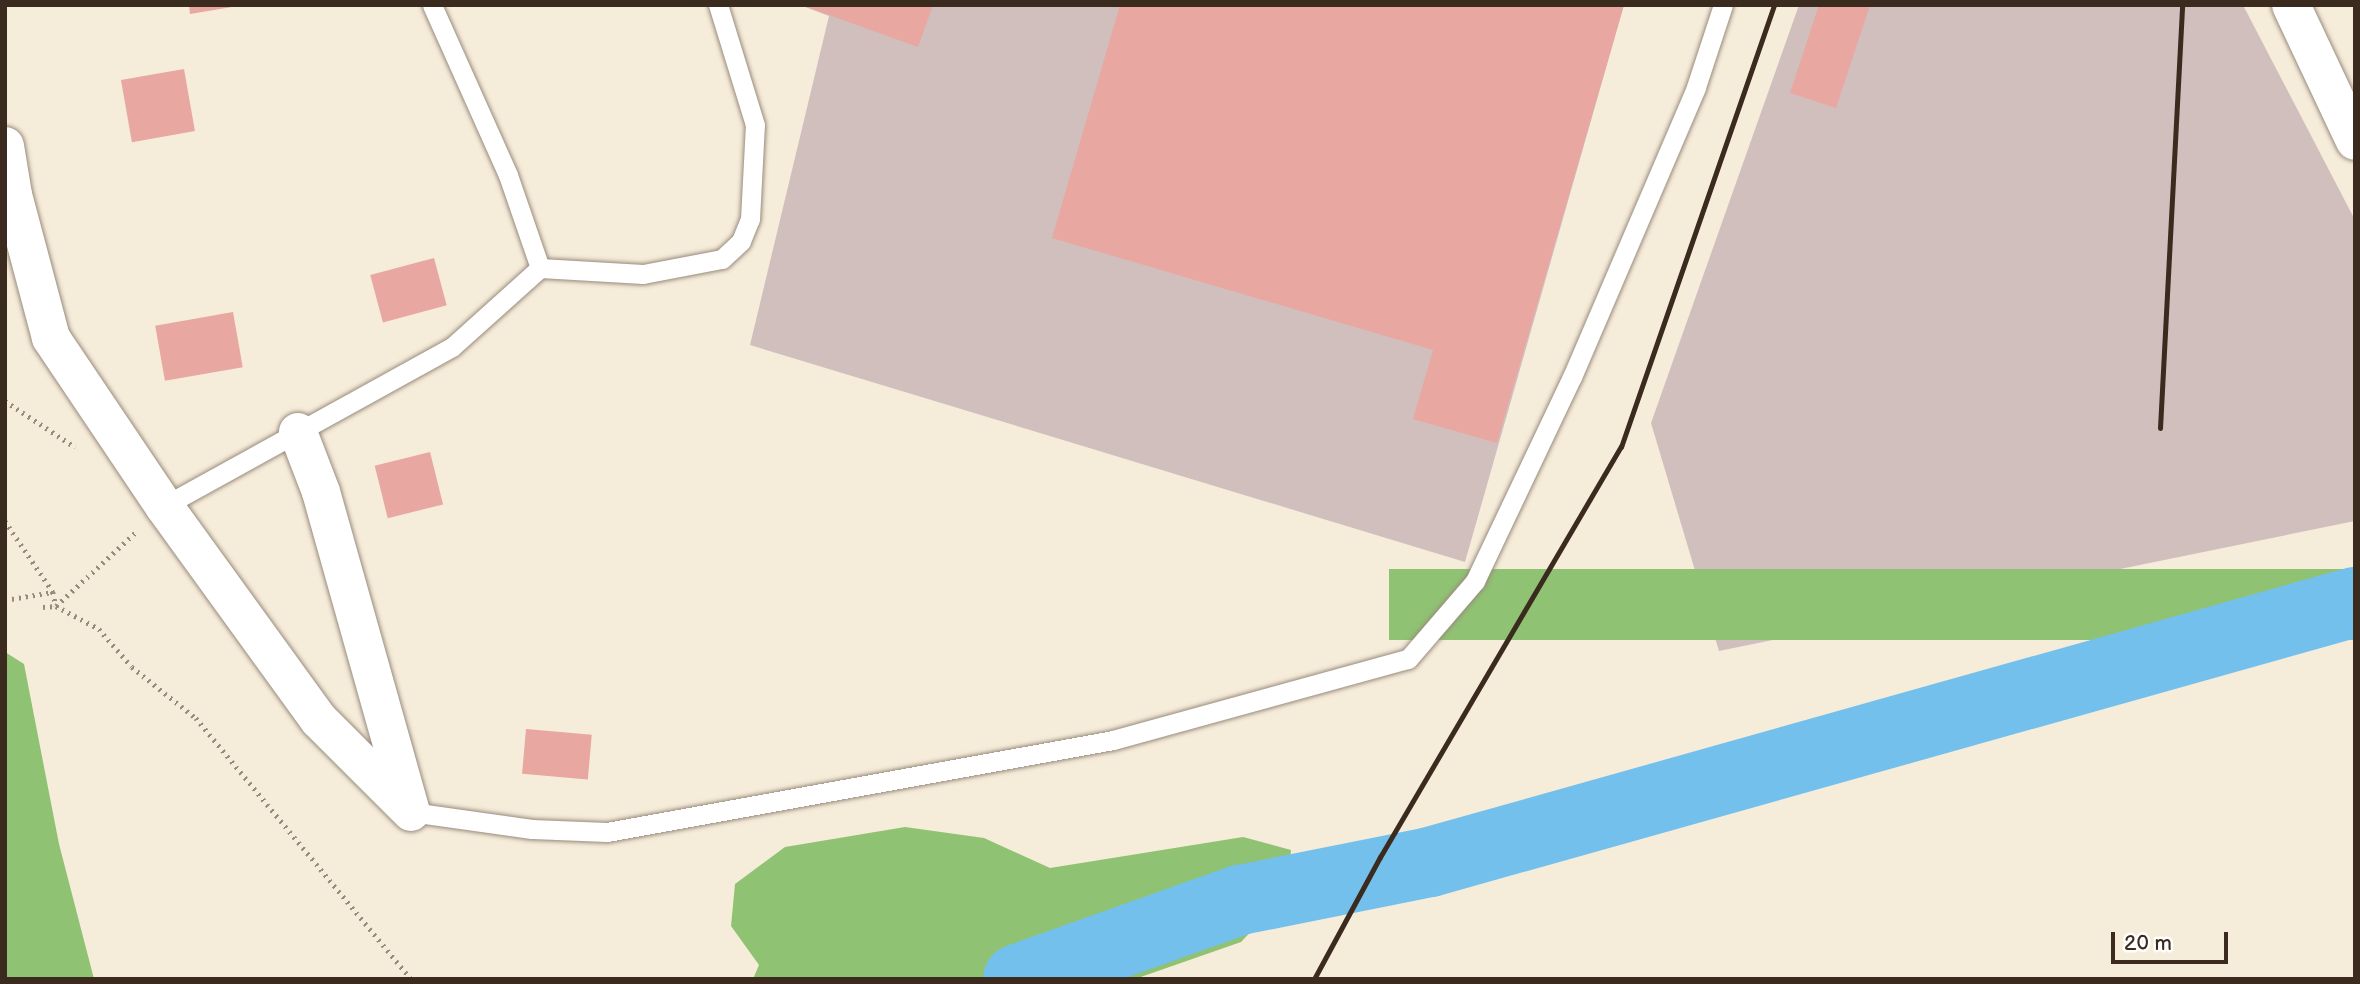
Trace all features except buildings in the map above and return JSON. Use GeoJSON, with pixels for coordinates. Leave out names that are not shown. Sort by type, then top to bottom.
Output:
{"type":"FeatureCollection","features":[{"type":"Feature","properties":{"kind":"street"},"geometry":{"type":"LineString","coordinates":[[2291,5],[2355,141]]}},
{"type":"Feature","properties":{"kind":"street"},"geometry":{"type":"LineString","coordinates":[[5,146],[13,195],[51,338],[164,506],[319,720],[411,813]]}},
{"type":"Feature","properties":{"kind":"street"},"geometry":{"type":"LineString","coordinates":[[298,432],[321,492],[411,813]]}},
{"type":"Feature","properties":{"kind":"lane"},"geometry":{"type":"LineString","coordinates":[[432,5],[508,175],[540,268]]}},
{"type":"Feature","properties":{"kind":"lane"},"geometry":{"type":"LineString","coordinates":[[164,506],[452,347],[540,268],[643,274],[722,259],[741,241],[750,219],[755,125],[718,5]]}},
{"type":"Feature","properties":{"kind":"lane"},"geometry":{"type":"LineString","coordinates":[[411,813],[532,828],[607,832],[1113,740],[1408,659],[1475,581],[1583,352],[1696,88],[1723,5]]}},
{"type":"Feature","properties":{"kind":"path"},"geometry":{"type":"LineString","coordinates":[[56,606],[164,506]]}},
{"type":"Feature","properties":{"kind":"path"},"geometry":{"type":"LineString","coordinates":[[5,522],[52,592],[56,606]]}},
{"type":"Feature","properties":{"kind":"path"},"geometry":{"type":"LineString","coordinates":[[5,600],[52,592]]}},
{"type":"Feature","properties":{"kind":"path"},"geometry":{"type":"LineString","coordinates":[[43,607],[56,606],[99,629],[132,667],[196,718],[411,979]]}},
{"type":"Feature","properties":{"kind":"shaded area"},"geometry":{"type":"Polygon","coordinates":[[[800,5],[1624,5],[1465,562],[750,345],[829,16],[800,5]]]}},
{"type":"Feature","properties":{"kind":"shaded area"},"geometry":{"type":"Polygon","coordinates":[[[1799,5],[2243,5],[2355,220],[2355,521],[1719,651],[1651,423],[1799,5]]]}},
{"type":"Feature","properties":{"kind":"green space"},"geometry":{"type":"Polygon","coordinates":[[[1389,569],[2355,569],[2355,640],[1389,640],[1389,569]]]}},
{"type":"Feature","properties":{"kind":"green space"},"geometry":{"type":"Polygon","coordinates":[[[5,652],[24,664],[59,844],[94,979],[5,979],[5,652]]]}},
{"type":"Feature","properties":{"kind":"green space"},"geometry":{"type":"Polygon","coordinates":[[[905,827],[984,838],[1050,868],[1243,837],[1291,850],[1287,893],[1241,942],[1135,979],[753,979],[759,965],[731,926],[735,884],[785,847],[905,827]]]}},
{"type":"Feature","properties":{"kind":"waterway"},"geometry":{"type":"LineString","coordinates":[[1018,979],[1240,900],[1430,862],[2355,602]]}},
{"type":"Feature","properties":{"kind":"railway"},"geometry":{"type":"LineString","coordinates":[[1314,979],[1380,857],[1621,447],[1774,5]]}},
{"type":"Feature","properties":{"kind":"railway"},"geometry":{"type":"LineString","coordinates":[[2160,428],[2182,5]]}}]}
